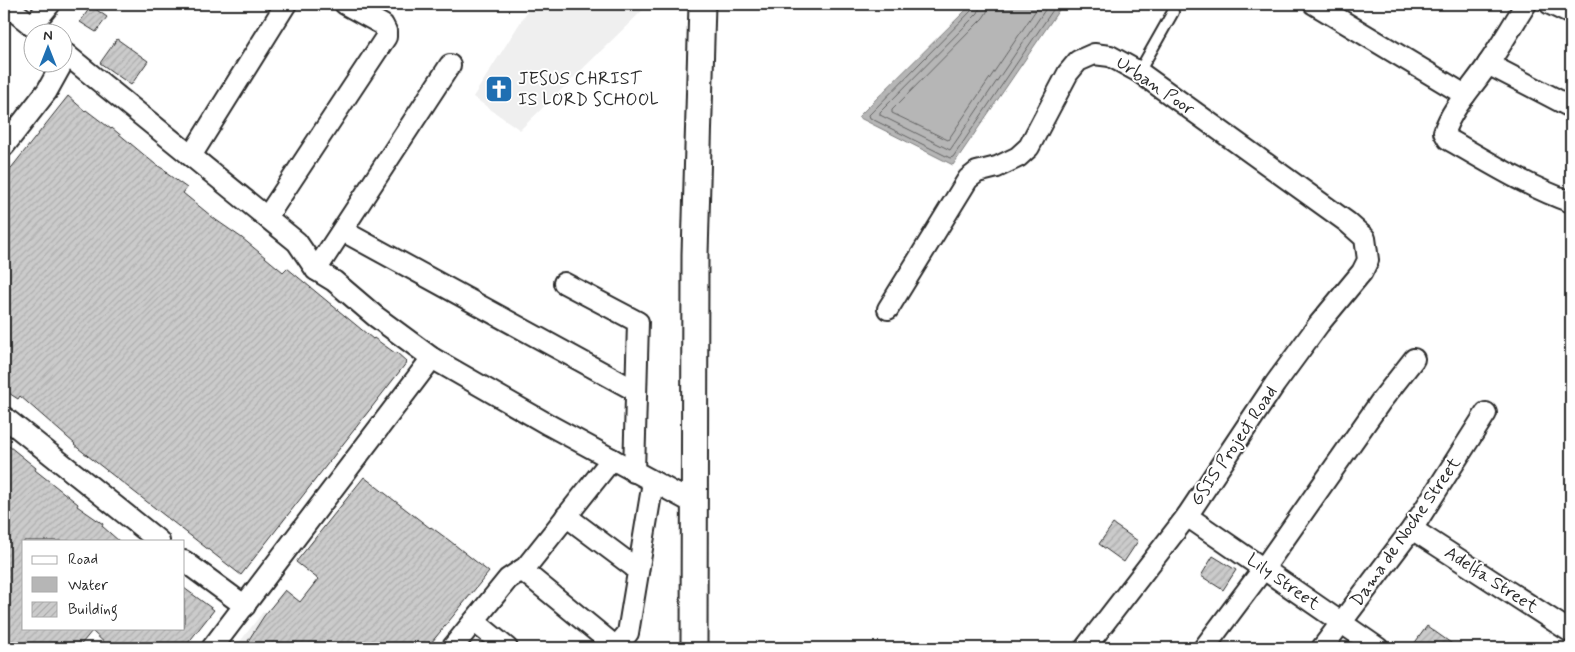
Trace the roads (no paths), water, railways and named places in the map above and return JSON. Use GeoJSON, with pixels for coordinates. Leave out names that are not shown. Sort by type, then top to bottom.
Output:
{"type":"FeatureCollection","features":[{"type":"Feature","properties":{"kind":"street"},"geometry":{"type":"LineString","coordinates":[[5,4],[27,22]]}},
{"type":"Feature","properties":{"kind":"street"},"geometry":{"type":"LineString","coordinates":[[40,22],[50,4]]}},
{"type":"Feature","properties":{"kind":"street"},"geometry":{"type":"LineString","coordinates":[[191,156],[286,4]]}},
{"type":"Feature","properties":{"kind":"street"},"geometry":{"type":"LineString","coordinates":[[267,218],[386,37],[383,25],[345,4]]}},
{"type":"Feature","properties":{"kind":"street"},"geometry":{"type":"LineString","coordinates":[[694,648],[695,254],[702,4]]}},
{"type":"Feature","properties":{"kind":"street"},"geometry":{"type":"LineString","coordinates":[[1314,4],[1465,95]]}},
{"type":"Feature","properties":{"kind":"street"},"geometry":{"type":"LineString","coordinates":[[1526,4],[1488,64],[1465,95],[1446,125],[1444,132],[1448,139],[1545,193],[1571,202]]}},
{"type":"Feature","properties":{"kind":"street"},"geometry":{"type":"LineString","coordinates":[[1550,4],[1571,14]]}},
{"type":"Feature","properties":{"kind":"street","name":"Urban Poor"},"geometry":{"type":"LineString","coordinates":[[888,308],[968,179],[977,172],[997,167],[1018,157],[1029,147],[1068,73],[1078,61],[1094,54],[1110,56],[1140,72],[1347,222],[1365,238]]}},
{"type":"Feature","properties":{"kind":"street"},"geometry":{"type":"LineString","coordinates":[[72,59],[297,242],[316,270],[334,281],[375,316],[432,358],[634,472],[695,504]]}},
{"type":"Feature","properties":{"kind":"street"},"geometry":{"type":"LineString","coordinates":[[1488,64],[1571,107]]}},
{"type":"Feature","properties":{"kind":"street"},"geometry":{"type":"LineString","coordinates":[[316,270],[450,65]]}},
{"type":"Feature","properties":{"kind":"street"},"geometry":{"type":"LineString","coordinates":[[4,146],[47,91],[56,72]]}},
{"type":"Feature","properties":{"kind":"street"},"geometry":{"type":"LineString","coordinates":[[343,231],[636,391]]}},
{"type":"Feature","properties":{"kind":"street","name":"GSIS Project Road"},"geometry":{"type":"LineString","coordinates":[[1085,648],[1187,516],[1281,376],[1319,324],[1362,272],[1368,260],[1365,238]]}},
{"type":"Feature","properties":{"kind":"street"},"geometry":{"type":"LineString","coordinates":[[564,283],[638,322],[634,472]]}},
{"type":"Feature","properties":{"kind":"street"},"geometry":{"type":"LineString","coordinates":[[212,648],[432,358]]}},
{"type":"Feature","properties":{"kind":"street"},"geometry":{"type":"LineString","coordinates":[[1204,648],[1264,568],[1381,401],[1414,359]]}},
{"type":"Feature","properties":{"kind":"street","name":"Dama de Noche Street"},"geometry":{"type":"LineString","coordinates":[[1322,648],[1412,529],[1486,413]]}},
{"type":"Feature","properties":{"kind":"street"},"geometry":{"type":"LineString","coordinates":[[4,417],[159,540]]}},
{"type":"Feature","properties":{"kind":"street"},"geometry":{"type":"LineString","coordinates":[[452,648],[508,579],[526,566],[612,459]]}},
{"type":"Feature","properties":{"kind":"street"},"geometry":{"type":"LineString","coordinates":[[522,570],[616,648],[628,633],[653,482]]}},
{"type":"Feature","properties":{"kind":"street"},"geometry":{"type":"LineString","coordinates":[[566,516],[638,570]]}},
{"type":"Feature","properties":{"kind":"street","name":"Lily Street"},"geometry":{"type":"LineString","coordinates":[[1187,516],[1378,648]]}},
{"type":"Feature","properties":{"kind":"street","name":"Adelfa Street"},"geometry":{"type":"LineString","coordinates":[[1412,529],[1571,632]]}},
{"type":"Feature","properties":{"kind":"street"},"geometry":{"type":"LineString","coordinates":[[185,561],[245,606]]}},
{"type":"Feature","properties":{"kind":"street"},"geometry":{"type":"LineString","coordinates":[[474,621],[507,648]]}},
{"type":"Feature","properties":{"kind":"lane"},"geometry":{"type":"LineString","coordinates":[[1140,72],[1173,12]]}},
{"type":"Feature","properties":{"kind":"water"},"geometry":{"type":"Polygon","coordinates":[[[972,4],[1063,4],[953,165],[858,117],[972,4]]]}},
{"type":"Feature","properties":{"kind":"place","name":"JESUS CHRIST IS LORD SCHOOL"},"geometry":{"type":"Point","coordinates":[499,89]}}]}
